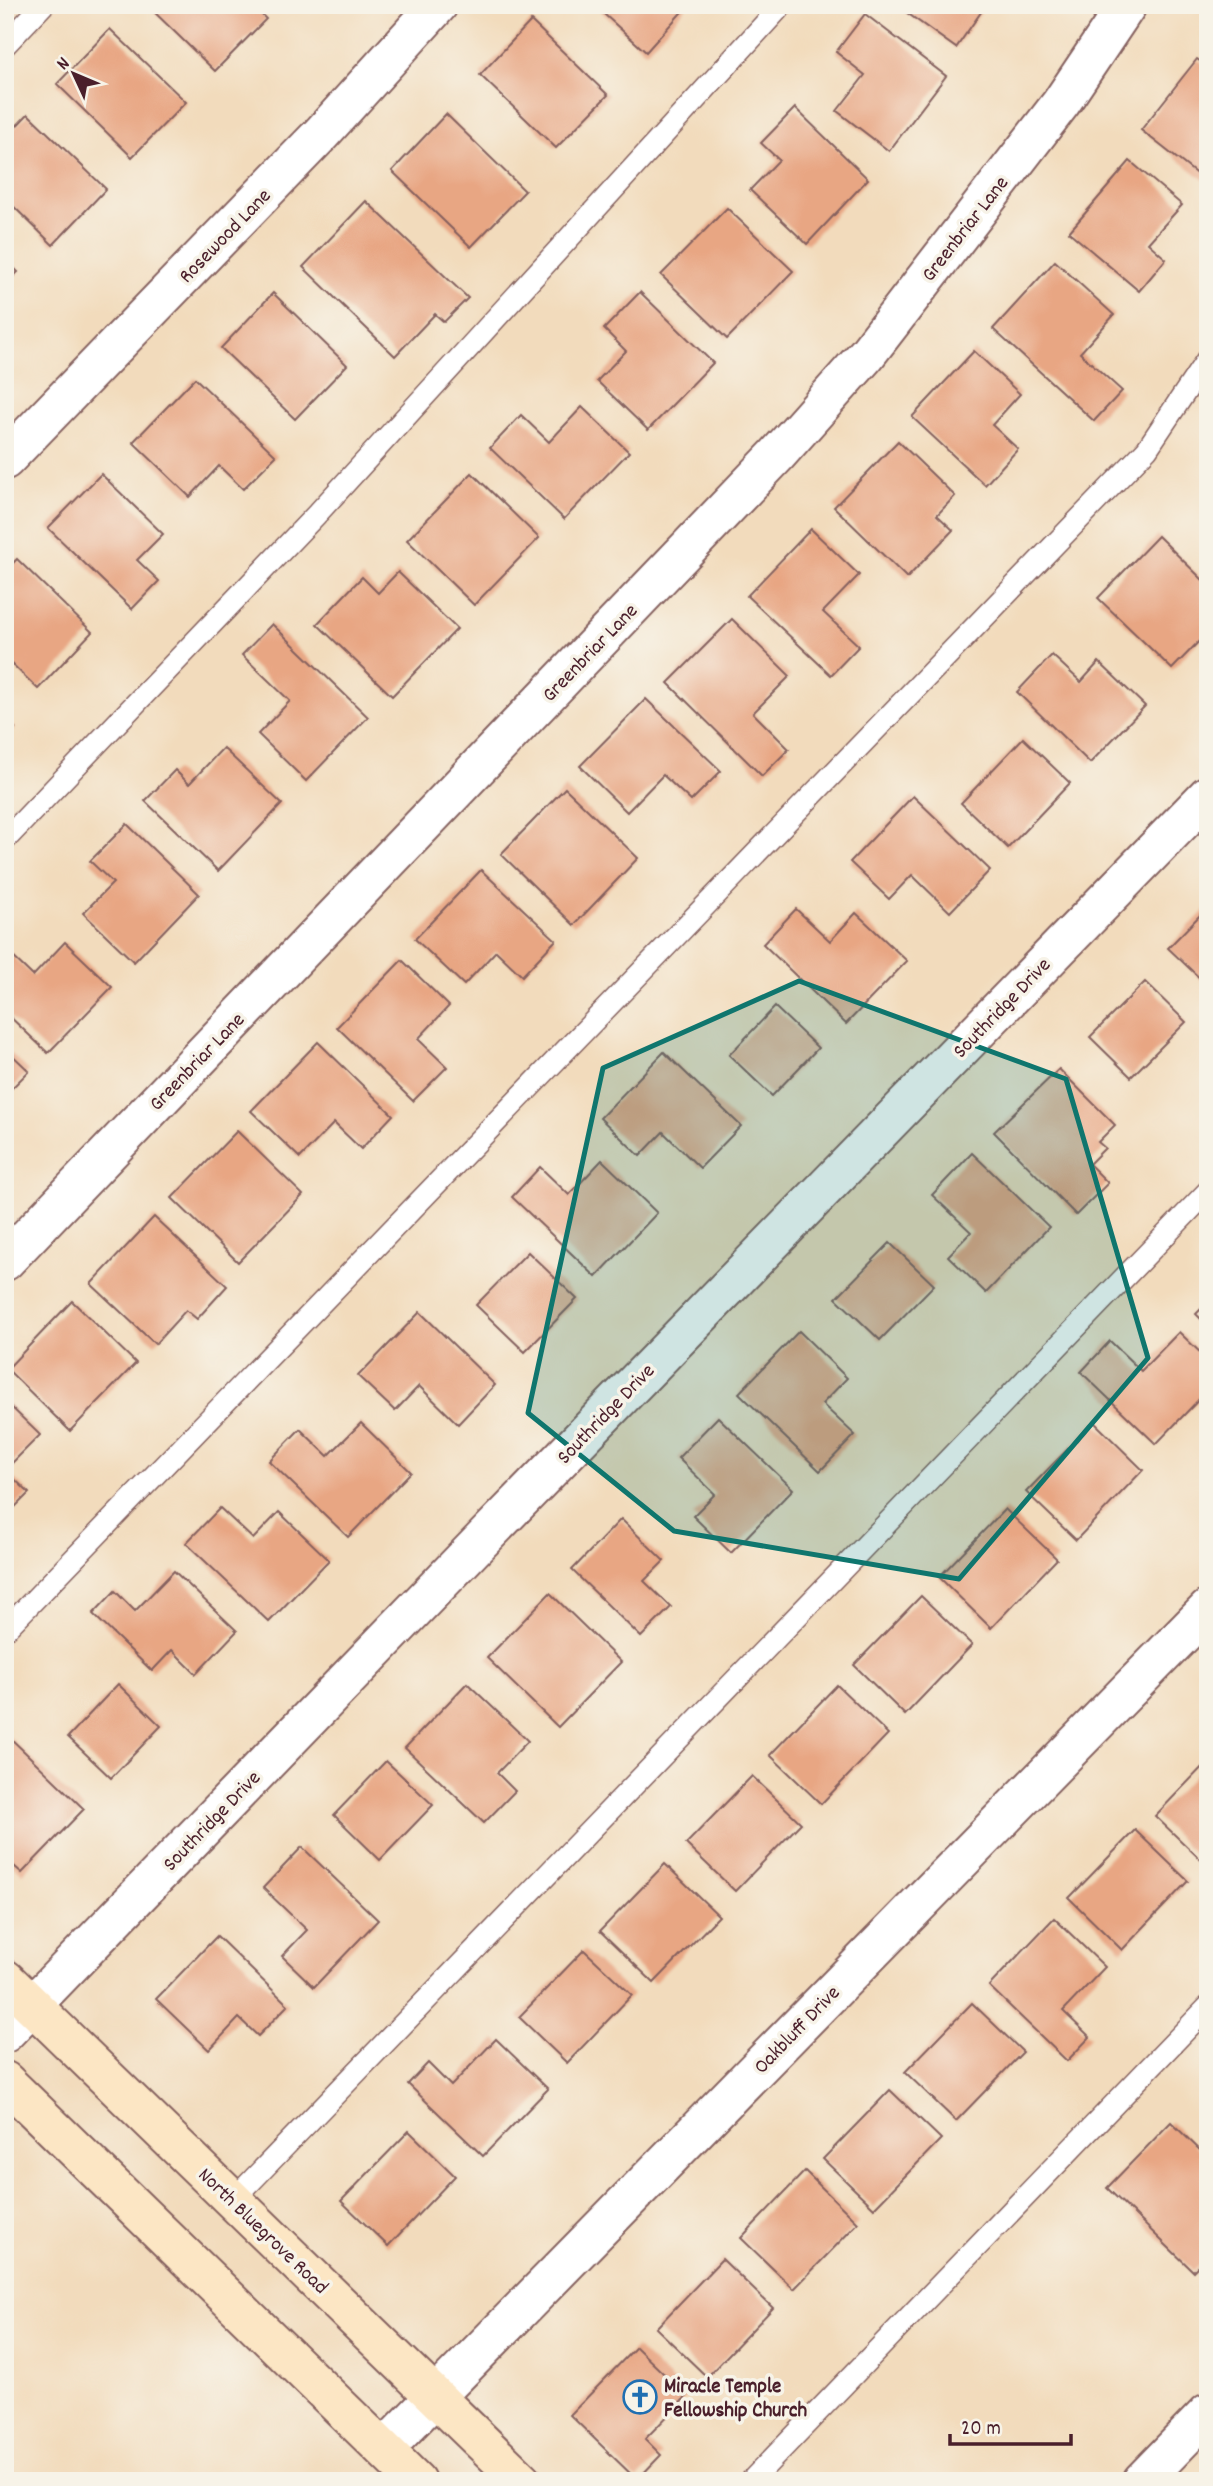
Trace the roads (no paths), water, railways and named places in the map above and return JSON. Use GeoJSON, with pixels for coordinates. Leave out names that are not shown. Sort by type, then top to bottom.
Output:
{"type":"FeatureCollection","features":[{"type":"Feature","properties":{"kind":"main road","name":"North Bluegrove Road"},"geometry":{"type":"LineString","coordinates":[[5,1979],[522,2481]]}},
{"type":"Feature","properties":{"kind":"main road"},"geometry":{"type":"LineString","coordinates":[[5,2081],[416,2481]]}},
{"type":"Feature","properties":{"kind":"street","name":"Rosewood Lane"},"geometry":{"type":"LineString","coordinates":[[5,460],[323,133],[438,5]]}},
{"type":"Feature","properties":{"kind":"street","name":"Greenbriar Lane"},"geometry":{"type":"LineString","coordinates":[[5,1261],[786,445],[892,322],[1061,103],[1126,5]]}},
{"type":"Feature","properties":{"kind":"street","name":"Southridge Drive"},"geometry":{"type":"LineString","coordinates":[[5,2033],[1208,795]]}},
{"type":"Feature","properties":{"kind":"street","name":"Oakbluff Drive"},"geometry":{"type":"LineString","coordinates":[[384,2449],[1208,1609]]}},
{"type":"Feature","properties":{"kind":"street"},"geometry":{"type":"LineString","coordinates":[[1142,2481],[1208,2413]]}},
{"type":"Feature","properties":{"kind":"lane"},"geometry":{"type":"LineString","coordinates":[[5,45],[43,5]]}},
{"type":"Feature","properties":{"kind":"lane"},"geometry":{"type":"LineString","coordinates":[[5,840],[316,515],[782,5]]}},
{"type":"Feature","properties":{"kind":"lane"},"geometry":{"type":"LineString","coordinates":[[5,1630],[1147,449],[1208,358]]}},
{"type":"Feature","properties":{"kind":"lane"},"geometry":{"type":"LineString","coordinates":[[233,2200],[1208,1191]]}},
{"type":"Feature","properties":{"kind":"lane"},"geometry":{"type":"LineString","coordinates":[[751,2481],[1208,2007]]}},
{"type":"Feature","properties":{"kind":"place","name":"Miracle Temple Fellowship Church"},"geometry":{"type":"Point","coordinates":[640,2397]}}]}
